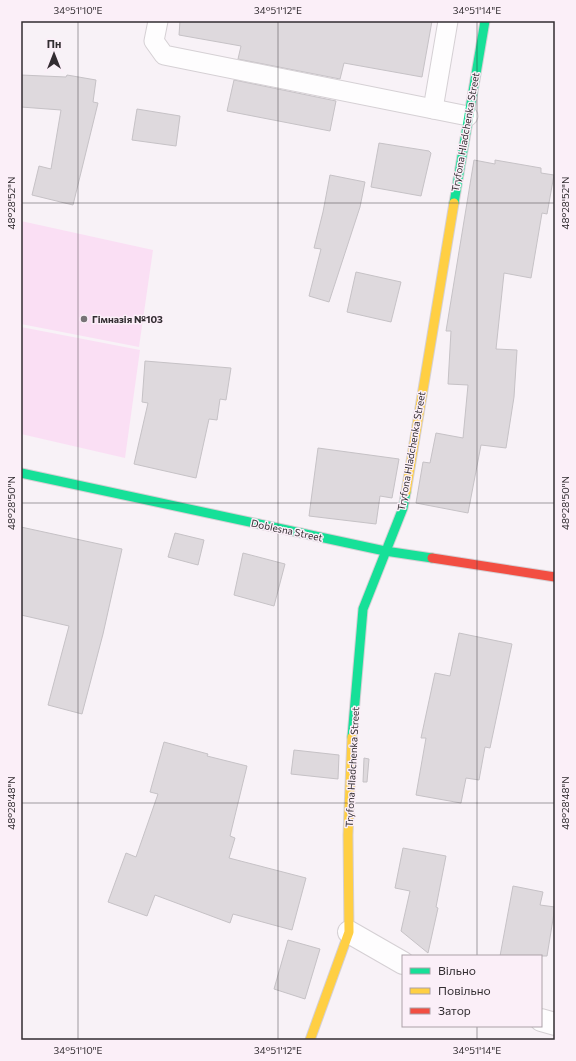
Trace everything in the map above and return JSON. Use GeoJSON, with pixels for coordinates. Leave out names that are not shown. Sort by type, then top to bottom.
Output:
{"type":"FeatureCollection","features":[{"type":"Feature","properties":{"kind":"street","name":"Tryfona Hladchenka Street"},"geometry":{"type":"LineString","coordinates":[[310,1040],[349,932],[349,827],[353,720],[363,609],[403,508],[484,21]]}},
{"type":"Feature","properties":{"kind":"street","name":"Doblesna Street"},"geometry":{"type":"LineString","coordinates":[[21,473],[385,551],[555,577]]}},
{"type":"Feature","properties":{"kind":"street"},"geometry":{"type":"LineString","coordinates":[[349,932],[402,962]]}},
{"type":"Feature","properties":{"kind":"street"},"geometry":{"type":"LineString","coordinates":[[542,1020],[555,1024]]}},
{"type":"Feature","properties":{"kind":"lane"},"geometry":{"type":"LineString","coordinates":[[158,21],[154,40],[164,55],[468,116]]}},
{"type":"Feature","properties":{"kind":"lane"},"geometry":{"type":"LineString","coordinates":[[433,109],[448,21]]}},
{"type":"Feature","properties":{"kind":"shaded area"},"geometry":{"type":"Polygon","coordinates":[[[21,221],[153,250],[139,347],[21,324],[21,221]]]}},
{"type":"Feature","properties":{"kind":"shaded area"},"geometry":{"type":"Polygon","coordinates":[[[21,327],[140,350],[125,458],[21,434],[21,327]]]}},
{"type":"Feature","properties":{"kind":"building"},"geometry":{"type":"Polygon","coordinates":[[[180,21],[432,21],[422,77],[344,63],[340,79],[238,59],[241,46],[179,35],[180,21]]]}},
{"type":"Feature","properties":{"kind":"building"},"geometry":{"type":"Polygon","coordinates":[[[21,75],[66,77],[67,75],[96,80],[93,102],[98,103],[73,205],[32,195],[39,166],[51,169],[61,110],[21,107],[21,75]]]}},
{"type":"Feature","properties":{"kind":"building"},"geometry":{"type":"Polygon","coordinates":[[[234,80],[336,101],[330,131],[227,111],[234,80]]]}},
{"type":"Feature","properties":{"kind":"building"},"geometry":{"type":"Polygon","coordinates":[[[137,109],[180,116],[176,146],[132,140],[137,109]]]}},
{"type":"Feature","properties":{"kind":"building"},"geometry":{"type":"Polygon","coordinates":[[[379,143],[429,151],[431,153],[421,196],[371,187],[379,143]]]}},
{"type":"Feature","properties":{"kind":"building"},"geometry":{"type":"Polygon","coordinates":[[[474,160],[495,164],[495,160],[541,168],[541,173],[554,175],[547,214],[542,213],[531,278],[504,273],[496,349],[517,350],[514,397],[506,448],[481,445],[468,513],[416,503],[423,462],[430,463],[436,433],[463,438],[468,385],[448,384],[451,331],[446,331],[474,160]]]}},
{"type":"Feature","properties":{"kind":"building"},"geometry":{"type":"Polygon","coordinates":[[[330,175],[365,182],[360,207],[329,302],[309,296],[321,249],[314,248],[330,175]]]}},
{"type":"Feature","properties":{"kind":"building"},"geometry":{"type":"Polygon","coordinates":[[[356,272],[401,282],[391,322],[347,312],[356,272]]]}},
{"type":"Feature","properties":{"kind":"building"},"geometry":{"type":"Polygon","coordinates":[[[145,361],[231,368],[226,400],[220,399],[217,420],[209,419],[196,478],[134,464],[148,403],[142,402],[145,361]]]}},
{"type":"Feature","properties":{"kind":"building"},"geometry":{"type":"Polygon","coordinates":[[[318,448],[399,459],[392,498],[380,496],[376,524],[309,516],[318,448]]]}},
{"type":"Feature","properties":{"kind":"building"},"geometry":{"type":"Polygon","coordinates":[[[21,527],[122,549],[103,634],[82,714],[48,705],[69,626],[21,615],[21,527]]]}},
{"type":"Feature","properties":{"kind":"building"},"geometry":{"type":"Polygon","coordinates":[[[175,533],[204,540],[198,565],[168,557],[175,533]]]}},
{"type":"Feature","properties":{"kind":"building"},"geometry":{"type":"Polygon","coordinates":[[[243,553],[285,564],[274,606],[234,595],[243,553]]]}},
{"type":"Feature","properties":{"kind":"building"},"geometry":{"type":"Polygon","coordinates":[[[459,633],[512,644],[490,748],[485,747],[479,780],[466,778],[461,803],[416,795],[426,738],[421,738],[435,673],[450,676],[459,633]]]}},
{"type":"Feature","properties":{"kind":"building"},"geometry":{"type":"Polygon","coordinates":[[[164,742],[208,754],[207,756],[247,766],[230,836],[235,838],[229,858],[306,878],[292,930],[233,914],[230,923],[155,895],[147,916],[108,902],[126,853],[136,857],[158,794],[150,792],[164,742]]]}},
{"type":"Feature","properties":{"kind":"building"},"geometry":{"type":"Polygon","coordinates":[[[294,750],[339,755],[338,779],[291,774],[294,750]]]}},
{"type":"Feature","properties":{"kind":"building"},"geometry":{"type":"Polygon","coordinates":[[[364,758],[369,759],[367,782],[363,782],[364,758]]]}},
{"type":"Feature","properties":{"kind":"building"},"geometry":{"type":"Polygon","coordinates":[[[403,848],[446,856],[436,907],[438,908],[428,953],[401,931],[410,891],[395,888],[403,848]]]}},
{"type":"Feature","properties":{"kind":"building"},"geometry":{"type":"Polygon","coordinates":[[[513,886],[543,892],[540,905],[555,907],[547,956],[500,955],[513,886]]]}},
{"type":"Feature","properties":{"kind":"building"},"geometry":{"type":"Polygon","coordinates":[[[288,940],[320,949],[305,999],[274,989],[288,940]]]}},
{"type":"Feature","properties":{"kind":"traffic: fast"},"geometry":{"type":"LineString","coordinates":[[454,203],[485,21]]}},
{"type":"Feature","properties":{"kind":"traffic: fast"},"geometry":{"type":"LineString","coordinates":[[21,473],[385,551],[432,558]]}},
{"type":"Feature","properties":{"kind":"traffic: fast"},"geometry":{"type":"LineString","coordinates":[[352,737],[363,609],[403,508],[406,492]]}},
{"type":"Feature","properties":{"kind":"traffic: slow"},"geometry":{"type":"LineString","coordinates":[[406,492],[454,203]]}},
{"type":"Feature","properties":{"kind":"traffic: slow"},"geometry":{"type":"LineString","coordinates":[[310,1040],[349,932],[348,835],[352,737]]}},
{"type":"Feature","properties":{"kind":"traffic: jam"},"geometry":{"type":"LineString","coordinates":[[432,558],[555,577]]}},
{"type":"Feature","properties":{"kind":"place","name":"Гімназія №103"},"geometry":{"type":"Point","coordinates":[84,319]}}]}
